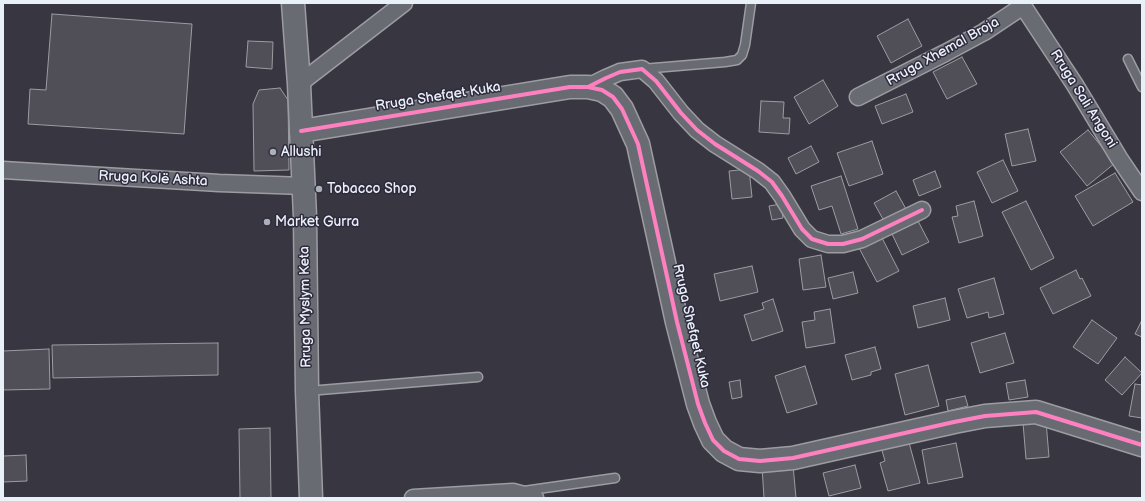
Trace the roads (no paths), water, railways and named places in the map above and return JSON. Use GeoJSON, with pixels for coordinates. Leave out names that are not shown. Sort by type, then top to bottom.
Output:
{"type":"FeatureCollection","features":[{"type":"Feature","properties":{"kind":"street","name":"Rruga Myslym Keta"},"geometry":{"type":"LineString","coordinates":[[293,3],[304,186],[307,391],[311,498]]}},
{"type":"Feature","properties":{"kind":"street"},"geometry":{"type":"LineString","coordinates":[[299,84],[404,3]]}},
{"type":"Feature","properties":{"kind":"street","name":"Rruga Xhemal Broja"},"geometry":{"type":"LineString","coordinates":[[858,97],[971,39],[1025,5]]}},
{"type":"Feature","properties":{"kind":"street","name":"Rruga Sali Angoni"},"geometry":{"type":"LineString","coordinates":[[1025,5],[1119,158],[1142,192]]}},
{"type":"Feature","properties":{"kind":"street"},"geometry":{"type":"LineString","coordinates":[[588,87],[620,72],[642,69],[656,81],[681,113],[697,130],[715,144],[772,182],[802,229],[812,239],[828,244],[843,244],[862,239],[922,210]]}},
{"type":"Feature","properties":{"kind":"street","name":"Rruga Shefqet Kuka"},"geometry":{"type":"LineString","coordinates":[[301,131],[570,86],[588,87],[602,90],[613,97],[622,109],[638,144],[677,322],[698,404],[713,440],[724,451],[739,458],[760,461],[793,458],[954,422],[992,415],[1036,412],[1142,445]]}},
{"type":"Feature","properties":{"kind":"street","name":"Rruga Kolë Ashta"},"geometry":{"type":"LineString","coordinates":[[3,170],[218,183],[304,186]]}},
{"type":"Feature","properties":{"kind":"street"},"geometry":{"type":"LineString","coordinates":[[413,498],[513,492],[535,498]]}},
{"type":"Feature","properties":{"kind":"lane"},"geometry":{"type":"LineString","coordinates":[[642,69],[737,60],[742,55],[745,45],[751,3]]}},
{"type":"Feature","properties":{"kind":"lane"},"geometry":{"type":"LineString","coordinates":[[1128,59],[1142,87]]}},
{"type":"Feature","properties":{"kind":"lane"},"geometry":{"type":"LineString","coordinates":[[307,391],[478,377]]}},
{"type":"Feature","properties":{"kind":"lane"},"geometry":{"type":"LineString","coordinates":[[513,492],[615,478]]}},
{"type":"Feature","properties":{"kind":"place","name":"Allushi"},"geometry":{"type":"Point","coordinates":[273,152]}},
{"type":"Feature","properties":{"kind":"place","name":"Tobacco Shop"},"geometry":{"type":"Point","coordinates":[319,189]}},
{"type":"Feature","properties":{"kind":"place","name":"Market Gurra"},"geometry":{"type":"Point","coordinates":[267,222]}}]}
